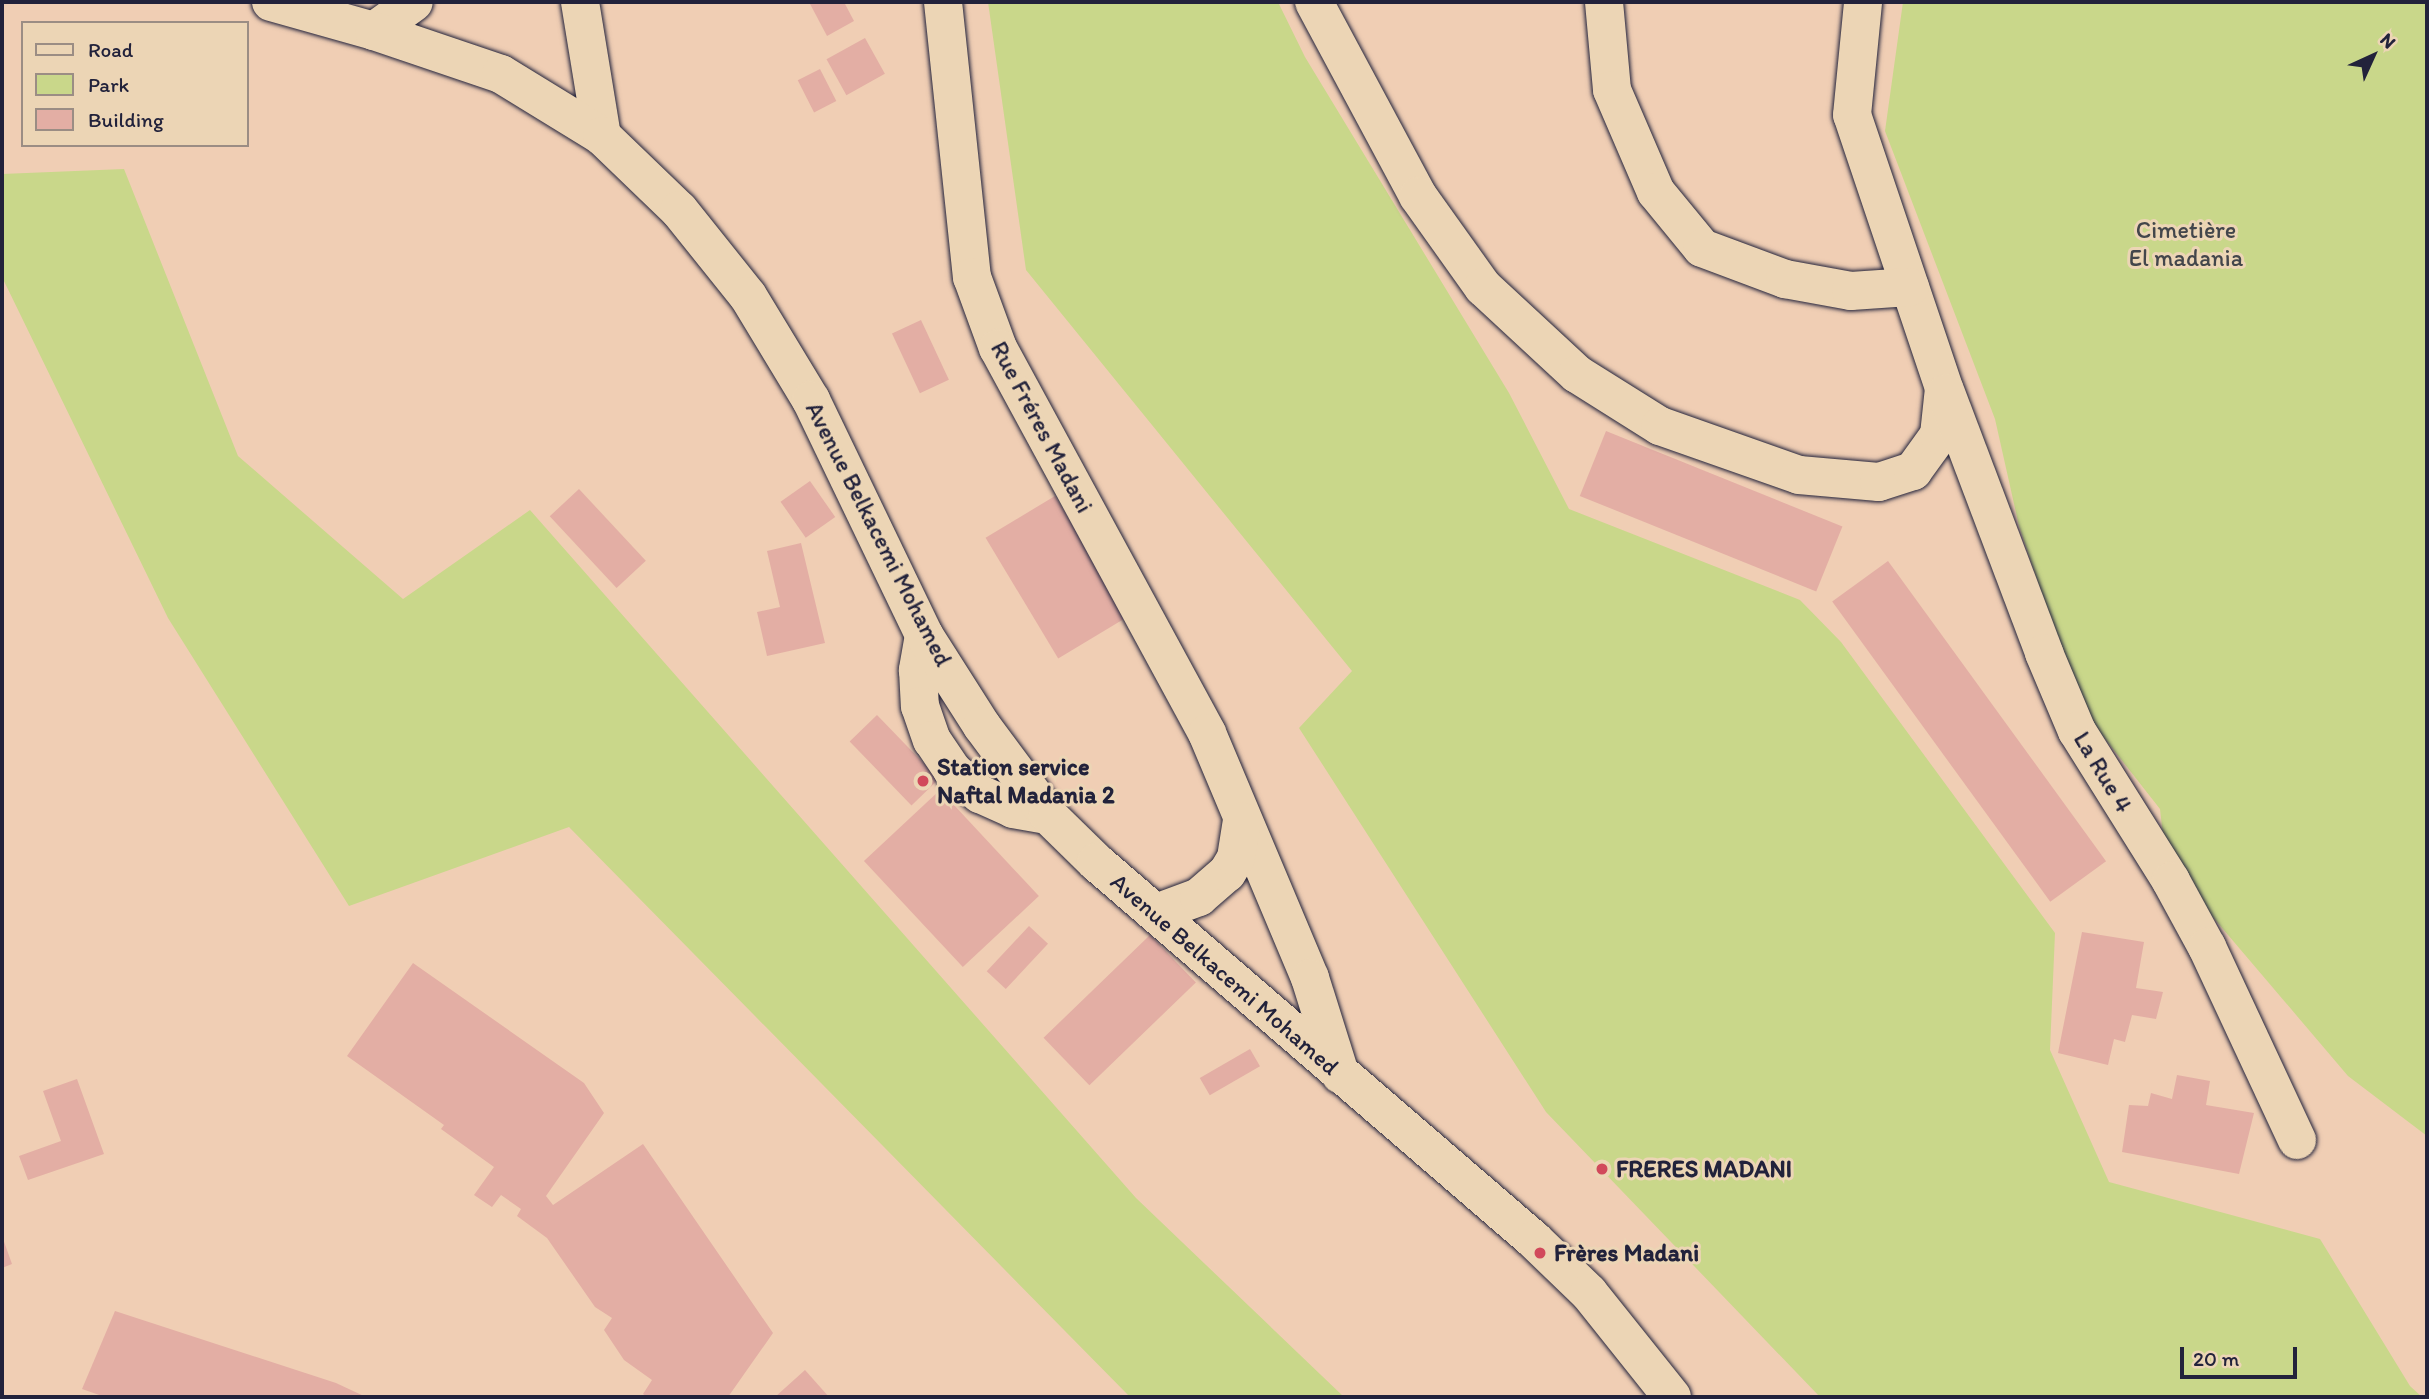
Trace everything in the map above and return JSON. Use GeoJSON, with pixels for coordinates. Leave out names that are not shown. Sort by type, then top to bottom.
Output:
{"type":"FeatureCollection","features":[{"type":"Feature","properties":{"kind":"street","name":"Avenue Belkacemi Mohamed"},"geometry":{"type":"LineString","coordinates":[[271,2],[374,31],[501,74],[602,136],[679,210],[748,296],[811,400],[925,635],[982,726],[1048,815],[1340,1074],[1534,1240],[1589,1293],[1672,1397]]}},
{"type":"Feature","properties":{"kind":"street"},"geometry":{"type":"LineString","coordinates":[[374,31],[414,2]]}},
{"type":"Feature","properties":{"kind":"street"},"geometry":{"type":"LineString","coordinates":[[580,2],[602,136]]}},
{"type":"Feature","properties":{"kind":"street","name":"Rue Fréres Madani"},"geometry":{"type":"LineString","coordinates":[[943,2],[972,277],[998,348],[1207,733],[1310,978],[1340,1074]]}},
{"type":"Feature","properties":{"kind":"street"},"geometry":{"type":"LineString","coordinates":[[1314,2],[1418,196],[1483,288],[1577,374],[1660,426],[1799,475],[1879,482],[1913,471],[1939,435],[1944,388]]}},
{"type":"Feature","properties":{"kind":"street"},"geometry":{"type":"LineString","coordinates":[[1604,2],[1612,90],[1656,192],[1702,248],[1785,279],[1851,291],[1910,287]]}},
{"type":"Feature","properties":{"kind":"street","name":"La Rue 4"},"geometry":{"type":"LineString","coordinates":[[1863,2],[1852,115],[1944,388],[2044,653],[2077,731],[2171,881],[2207,947],[2297,1140]]}},
{"type":"Feature","properties":{"kind":"street"},"geometry":{"type":"LineString","coordinates":[[925,635],[918,670],[920,706],[932,740],[952,770],[980,794],[1013,809],[1048,815]]}},
{"type":"Feature","properties":{"kind":"street"},"geometry":{"type":"LineString","coordinates":[[1156,913],[1199,897],[1214,887],[1236,858],[1242,821]]}},
{"type":"Feature","properties":{"kind":"green space"},"geometry":{"type":"Polygon","coordinates":[[[988,2],[1278,2],[1305,57],[1509,393],[1569,509],[1800,600],[1841,642],[2055,933],[2050,1050],[2109,1182],[2320,1239],[2410,1386],[2422,1397],[1820,1397],[1546,1112],[1299,728],[1352,671],[1026,270],[988,2]]]}},
{"type":"Feature","properties":{"kind":"green space","name":"Cimetière El madania"},"geometry":{"type":"Polygon","coordinates":[[[1903,2],[2427,2],[2427,1136],[2348,1076],[2166,862],[2160,809],[2080,707],[2019,526],[1995,419],[1885,131],[1903,2]]]}},
{"type":"Feature","properties":{"kind":"green space"},"geometry":{"type":"Polygon","coordinates":[[[124,169],[238,456],[403,599],[530,510],[1136,1198],[1344,1397],[1130,1397],[569,827],[349,906],[168,618],[2,277],[2,174],[124,169]]]}},
{"type":"Feature","properties":{"kind":"building"},"geometry":{"type":"Polygon","coordinates":[[[809,2],[844,2],[854,21],[827,36],[809,2]]]}},
{"type":"Feature","properties":{"kind":"building"},"geometry":{"type":"Polygon","coordinates":[[[865,38],[885,74],[846,95],[827,59],[865,38]]]}},
{"type":"Feature","properties":{"kind":"building"},"geometry":{"type":"Polygon","coordinates":[[[820,69],[836,101],[814,112],[798,80],[820,69]]]}},
{"type":"Feature","properties":{"kind":"building"},"geometry":{"type":"Polygon","coordinates":[[[921,320],[949,380],[920,393],[892,334],[921,320]]]}},
{"type":"Feature","properties":{"kind":"building"},"geometry":{"type":"Polygon","coordinates":[[[1606,431],[1842,527],[1816,591],[1580,496],[1606,431]]]}},
{"type":"Feature","properties":{"kind":"building"},"geometry":{"type":"Polygon","coordinates":[[[810,481],[835,517],[806,538],[781,502],[810,481]]]}},
{"type":"Feature","properties":{"kind":"building"},"geometry":{"type":"Polygon","coordinates":[[[579,489],[646,561],[617,588],[550,516],[579,489]]]}},
{"type":"Feature","properties":{"kind":"building"},"geometry":{"type":"Polygon","coordinates":[[[1055,496],[1128,617],[1058,659],[986,538],[1055,496]]]}},
{"type":"Feature","properties":{"kind":"building"},"geometry":{"type":"Polygon","coordinates":[[[801,543],[825,643],[767,656],[757,612],[780,607],[767,551],[801,543]]]}},
{"type":"Feature","properties":{"kind":"building"},"geometry":{"type":"Polygon","coordinates":[[[1888,561],[2106,861],[2050,902],[1832,602],[1888,561]]]}},
{"type":"Feature","properties":{"kind":"building"},"geometry":{"type":"Polygon","coordinates":[[[877,715],[939,779],[911,805],[850,741],[877,715]]]}},
{"type":"Feature","properties":{"kind":"building"},"geometry":{"type":"Polygon","coordinates":[[[940,790],[1039,896],[963,967],[864,861],[940,790]]]}},
{"type":"Feature","properties":{"kind":"building"},"geometry":{"type":"Polygon","coordinates":[[[1029,926],[1048,944],[1006,989],[987,971],[1029,926]]]}},
{"type":"Feature","properties":{"kind":"building"},"geometry":{"type":"Polygon","coordinates":[[[2082,932],[2144,942],[2136,988],[2163,992],[2156,1019],[2132,1015],[2125,1042],[2114,1039],[2108,1065],[2058,1053],[2082,932]]]}},
{"type":"Feature","properties":{"kind":"building"},"geometry":{"type":"Polygon","coordinates":[[[1150,935],[1196,982],[1089,1085],[1044,1038],[1150,935]]]}},
{"type":"Feature","properties":{"kind":"building"},"geometry":{"type":"Polygon","coordinates":[[[413,963],[584,1083],[604,1113],[546,1196],[553,1205],[643,1144],[773,1333],[728,1397],[647,1397],[643,1394],[652,1380],[624,1360],[604,1330],[612,1318],[595,1307],[547,1238],[517,1216],[521,1209],[501,1195],[492,1207],[474,1195],[494,1167],[441,1129],[444,1125],[347,1056],[413,963]]]}},
{"type":"Feature","properties":{"kind":"building"},"geometry":{"type":"Polygon","coordinates":[[[1250,1049],[1260,1066],[1210,1095],[1200,1078],[1250,1049]]]}},
{"type":"Feature","properties":{"kind":"building"},"geometry":{"type":"Polygon","coordinates":[[[2177,1075],[2210,1081],[2206,1105],[2254,1113],[2239,1174],[2122,1152],[2129,1105],[2148,1106],[2151,1093],[2172,1099],[2177,1075]]]}},
{"type":"Feature","properties":{"kind":"building"},"geometry":{"type":"Polygon","coordinates":[[[77,1079],[104,1154],[28,1180],[19,1156],[61,1141],[43,1091],[77,1079]]]}},
{"type":"Feature","properties":{"kind":"building"},"geometry":{"type":"Polygon","coordinates":[[[2,1236],[12,1264],[2,1268],[2,1236]]]}},
{"type":"Feature","properties":{"kind":"building"},"geometry":{"type":"Polygon","coordinates":[[[115,1311],[336,1383],[366,1397],[105,1397],[82,1389],[115,1311]]]}},
{"type":"Feature","properties":{"kind":"building"},"geometry":{"type":"Polygon","coordinates":[[[805,1370],[829,1397],[775,1397],[805,1370]]]}},
{"type":"Feature","properties":{"kind":"place","name":"Station service Naftal Madania 2"},"geometry":{"type":"Point","coordinates":[923,781]}},
{"type":"Feature","properties":{"kind":"place","name":"FRERES MADANI"},"geometry":{"type":"Point","coordinates":[1602,1169]}},
{"type":"Feature","properties":{"kind":"place","name":"Frères Madani"},"geometry":{"type":"Point","coordinates":[1540,1253]}}]}
